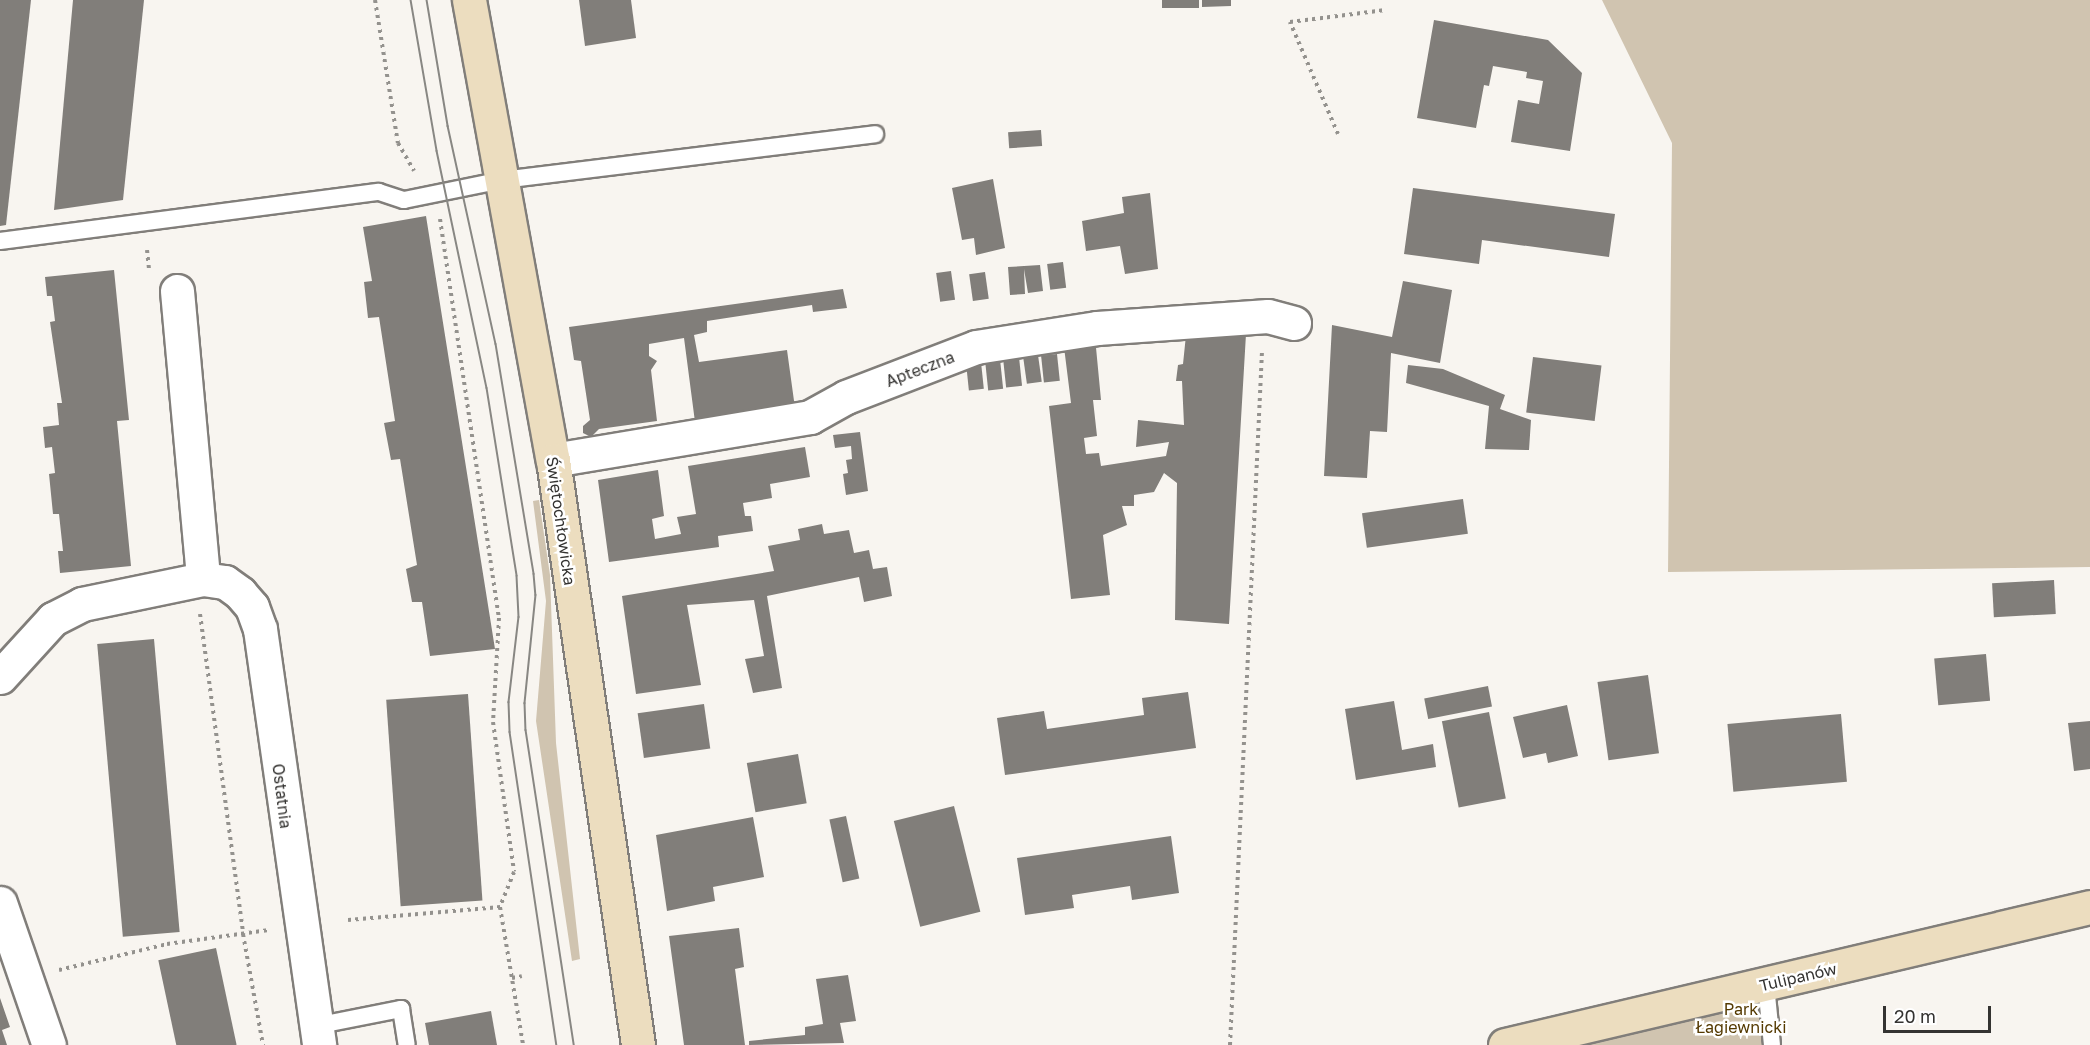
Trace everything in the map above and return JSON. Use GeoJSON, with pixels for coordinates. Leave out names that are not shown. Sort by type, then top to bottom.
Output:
{"type":"FeatureCollection","features":[{"type":"Feature","properties":{"kind":"main road","name":"Świętochłowicka"},"geometry":{"type":"LineString","coordinates":[[469,0],[553,460],[638,1045]]}},
{"type":"Feature","properties":{"kind":"main road","name":"Tulipanów"},"geometry":{"type":"LineString","coordinates":[[1505,1045],[2090,907]]}},
{"type":"Feature","properties":{"kind":"street"},"geometry":{"type":"LineString","coordinates":[[164,286],[196,581]]}},
{"type":"Feature","properties":{"kind":"street","name":"Apteczna"},"geometry":{"type":"LineString","coordinates":[[553,460],[810,417],[846,398],[976,346],[1096,328],[1281,320]]}},
{"type":"Feature","properties":{"kind":"street","name":"Ostatnia"},"geometry":{"type":"LineString","coordinates":[[0,677],[53,619],[82,604],[196,581],[225,582],[240,593],[252,607],[260,629],[317,1036]]}},
{"type":"Feature","properties":{"kind":"street"},"geometry":{"type":"LineString","coordinates":[[0,903],[49,1045]]}},
{"type":"Feature","properties":{"kind":"lane"},"geometry":{"type":"LineString","coordinates":[[0,241],[379,192],[404,200],[502,180],[875,134]]}},
{"type":"Feature","properties":{"kind":"lane"},"geometry":{"type":"LineString","coordinates":[[1766,985],[1772,1045]]}},
{"type":"Feature","properties":{"kind":"lane"},"geometry":{"type":"LineString","coordinates":[[317,1036],[400,1009],[407,1045]]}},
{"type":"Feature","properties":{"kind":"path"},"geometry":{"type":"LineString","coordinates":[[375,0],[398,143],[438,211],[500,618],[493,722],[514,872],[500,907],[523,1045]]}},
{"type":"Feature","properties":{"kind":"path"},"geometry":{"type":"LineString","coordinates":[[1338,134],[1290,22],[1385,10]]}},
{"type":"Feature","properties":{"kind":"path"},"geometry":{"type":"LineString","coordinates":[[145,222],[164,286]]}},
{"type":"Feature","properties":{"kind":"path"},"geometry":{"type":"LineString","coordinates":[[1230,1045],[1256,408],[1281,320]]}},
{"type":"Feature","properties":{"kind":"path"},"geometry":{"type":"LineString","coordinates":[[196,581],[243,934],[263,1045]]}},
{"type":"Feature","properties":{"kind":"path"},"geometry":{"type":"LineString","coordinates":[[348,920],[500,907]]}},
{"type":"Feature","properties":{"kind":"path"},"geometry":{"type":"LineString","coordinates":[[26,978],[167,944],[300,926]]}},
{"type":"Feature","properties":{"kind":"path"},"geometry":{"type":"LineString","coordinates":[[512,978],[522,976]]}},
{"type":"Feature","properties":{"kind":"green space"},"geometry":{"type":"Polygon","coordinates":[[[1602,0],[2090,0],[2090,567],[1668,572],[1672,143],[1602,0]]]}},
{"type":"Feature","properties":{"kind":"green space"},"geometry":{"type":"Polygon","coordinates":[[[539,500],[550,575],[556,743],[580,959],[572,961],[536,721],[546,601],[533,501],[539,500]]]}},
{"type":"Feature","properties":{"kind":"green space","name":"Park Łagiewnicki"},"geometry":{"type":"Polygon","coordinates":[[[1766,985],[1772,1045],[1505,1045],[1766,985]]]}},
{"type":"Feature","properties":{"kind":"building"},"geometry":{"type":"Polygon","coordinates":[[[0,0],[31,0],[6,225],[0,226],[0,0]]]}},
{"type":"Feature","properties":{"kind":"building"},"geometry":{"type":"Polygon","coordinates":[[[73,0],[144,0],[123,200],[54,210],[73,0]]]}},
{"type":"Feature","properties":{"kind":"building"},"geometry":{"type":"Polygon","coordinates":[[[579,0],[631,0],[636,38],[585,46],[579,0]]]}},
{"type":"Feature","properties":{"kind":"building"},"geometry":{"type":"Polygon","coordinates":[[[1162,0],[1199,0],[1199,8],[1162,8],[1162,0]]]}},
{"type":"Feature","properties":{"kind":"building"},"geometry":{"type":"Polygon","coordinates":[[[1202,0],[1231,0],[1231,6],[1202,7],[1202,0]]]}},
{"type":"Feature","properties":{"kind":"building"},"geometry":{"type":"Polygon","coordinates":[[[1434,20],[1548,40],[1582,73],[1570,151],[1511,142],[1518,100],[1539,104],[1543,81],[1526,78],[1527,72],[1493,66],[1489,86],[1484,85],[1476,128],[1417,118],[1434,20]]]}},
{"type":"Feature","properties":{"kind":"building"},"geometry":{"type":"Polygon","coordinates":[[[1041,130],[1042,146],[1009,148],[1008,132],[1041,130]]]}},
{"type":"Feature","properties":{"kind":"building"},"geometry":{"type":"Polygon","coordinates":[[[993,179],[1005,248],[976,255],[974,238],[962,240],[952,188],[993,179]]]}},
{"type":"Feature","properties":{"kind":"building"},"geometry":{"type":"Polygon","coordinates":[[[1413,188],[1615,214],[1609,257],[1482,240],[1479,264],[1404,254],[1413,188]]]}},
{"type":"Feature","properties":{"kind":"building"},"geometry":{"type":"Polygon","coordinates":[[[1150,193],[1158,269],[1125,274],[1120,246],[1086,251],[1082,221],[1124,213],[1122,197],[1150,193]]]}},
{"type":"Feature","properties":{"kind":"building"},"geometry":{"type":"Polygon","coordinates":[[[426,216],[495,649],[430,656],[422,602],[412,602],[406,569],[417,565],[400,459],[391,460],[384,423],[395,421],[379,317],[368,318],[364,282],[372,281],[363,227],[426,216]]]}},
{"type":"Feature","properties":{"kind":"building"},"geometry":{"type":"Polygon","coordinates":[[[1063,262],[1066,288],[1050,290],[1047,264],[1063,262]]]}},
{"type":"Feature","properties":{"kind":"building"},"geometry":{"type":"Polygon","coordinates":[[[1040,265],[1043,291],[1028,293],[1024,269],[1025,294],[1010,295],[1008,267],[1040,265]]]}},
{"type":"Feature","properties":{"kind":"building"},"geometry":{"type":"Polygon","coordinates":[[[114,270],[129,420],[117,421],[131,566],[60,573],[58,551],[63,551],[59,514],[53,514],[49,474],[55,473],[52,447],[45,448],[43,427],[59,425],[57,403],[62,403],[50,322],[55,321],[52,296],[47,296],[45,277],[114,270]]]}},
{"type":"Feature","properties":{"kind":"building"},"geometry":{"type":"Polygon","coordinates":[[[951,271],[955,300],[940,302],[936,273],[951,271]]]}},
{"type":"Feature","properties":{"kind":"building"},"geometry":{"type":"Polygon","coordinates":[[[985,272],[989,299],[973,301],[969,274],[985,272]]]}},
{"type":"Feature","properties":{"kind":"building"},"geometry":{"type":"Polygon","coordinates":[[[1403,281],[1452,290],[1440,363],[1391,353],[1387,432],[1370,431],[1367,478],[1324,476],[1332,325],[1392,337],[1403,281]]]}},
{"type":"Feature","properties":{"kind":"building"},"geometry":{"type":"Polygon","coordinates":[[[843,289],[847,308],[813,312],[812,305],[707,321],[707,332],[694,335],[699,362],[787,350],[795,408],[695,422],[684,338],[649,344],[649,356],[657,361],[651,370],[657,421],[599,429],[591,437],[583,433],[583,426],[590,420],[581,361],[574,360],[569,327],[843,289]]]}},
{"type":"Feature","properties":{"kind":"building"},"geometry":{"type":"Polygon","coordinates":[[[1246,334],[1229,624],[1175,620],[1177,483],[1164,473],[1154,492],[1134,495],[1134,506],[1122,506],[1127,525],[1103,535],[1110,595],[1071,599],[1049,406],[1071,403],[1063,339],[1095,337],[1101,400],[1093,400],[1097,436],[1084,438],[1086,454],[1099,453],[1101,466],[1166,456],[1169,442],[1136,447],[1138,420],[1184,425],[1182,381],[1176,381],[1178,365],[1183,364],[1186,335],[1246,334]]]}},
{"type":"Feature","properties":{"kind":"building"},"geometry":{"type":"Polygon","coordinates":[[[1057,354],[1060,381],[1044,383],[1041,356],[1057,354]]]}},
{"type":"Feature","properties":{"kind":"building"},"geometry":{"type":"Polygon","coordinates":[[[1038,355],[1042,382],[1027,384],[1023,357],[1038,355]]]}},
{"type":"Feature","properties":{"kind":"building"},"geometry":{"type":"Polygon","coordinates":[[[1019,357],[1022,386],[1006,388],[1003,359],[1019,357]]]}},
{"type":"Feature","properties":{"kind":"building"},"geometry":{"type":"Polygon","coordinates":[[[1533,357],[1601,365],[1595,421],[1526,413],[1533,357]]]}},
{"type":"Feature","properties":{"kind":"building"},"geometry":{"type":"Polygon","coordinates":[[[1000,359],[1003,389],[988,390],[985,361],[1000,359]]]}},
{"type":"Feature","properties":{"kind":"building"},"geometry":{"type":"Polygon","coordinates":[[[981,362],[984,389],[969,390],[966,364],[981,362]]]}},
{"type":"Feature","properties":{"kind":"building"},"geometry":{"type":"Polygon","coordinates":[[[1408,365],[1443,369],[1505,395],[1500,409],[1531,420],[1529,450],[1485,449],[1489,406],[1406,383],[1408,365]]]}},
{"type":"Feature","properties":{"kind":"building"},"geometry":{"type":"Polygon","coordinates":[[[860,432],[868,491],[846,495],[843,474],[848,473],[846,460],[852,459],[851,446],[835,448],[833,435],[860,432]]]}},
{"type":"Feature","properties":{"kind":"building"},"geometry":{"type":"Polygon","coordinates":[[[805,447],[810,477],[770,484],[772,498],[743,503],[745,516],[751,516],[753,531],[718,536],[719,547],[609,562],[598,480],[658,470],[664,516],[652,519],[655,539],[681,534],[677,517],[696,514],[688,466],[805,447]]]}},
{"type":"Feature","properties":{"kind":"building"},"geometry":{"type":"Polygon","coordinates":[[[1463,499],[1468,534],[1367,548],[1362,513],[1463,499]]]}},
{"type":"Feature","properties":{"kind":"building"},"geometry":{"type":"Polygon","coordinates":[[[822,524],[824,534],[849,530],[854,553],[869,550],[873,569],[887,567],[892,596],[864,602],[859,577],[767,596],[782,688],[753,693],[745,659],[764,656],[754,600],[687,605],[701,685],[636,694],[622,596],[774,571],[768,546],[800,540],[798,529],[822,524]]]}},
{"type":"Feature","properties":{"kind":"building"},"geometry":{"type":"Polygon","coordinates":[[[2054,580],[2056,614],[1994,617],[1992,583],[2054,580]]]}},
{"type":"Feature","properties":{"kind":"building"},"geometry":{"type":"Polygon","coordinates":[[[154,639],[180,932],[123,937],[97,644],[154,639]]]}},
{"type":"Feature","properties":{"kind":"building"},"geometry":{"type":"Polygon","coordinates":[[[1986,654],[1990,701],[1938,705],[1934,659],[1986,654]]]}},
{"type":"Feature","properties":{"kind":"building"},"geometry":{"type":"Polygon","coordinates":[[[1648,675],[1659,753],[1608,760],[1597,682],[1648,675]]]}},
{"type":"Feature","properties":{"kind":"building"},"geometry":{"type":"Polygon","coordinates":[[[1488,686],[1492,707],[1428,719],[1424,698],[1488,686]]]}},
{"type":"Feature","properties":{"kind":"building"},"geometry":{"type":"Polygon","coordinates":[[[1188,692],[1196,748],[1005,775],[997,718],[1044,711],[1047,729],[1144,715],[1142,698],[1188,692]]]}},
{"type":"Feature","properties":{"kind":"building"},"geometry":{"type":"Polygon","coordinates":[[[468,694],[482,900],[401,906],[386,700],[468,694]]]}},
{"type":"Feature","properties":{"kind":"building"},"geometry":{"type":"Polygon","coordinates":[[[1394,701],[1402,750],[1433,744],[1436,767],[1356,780],[1345,709],[1394,701]]]}},
{"type":"Feature","properties":{"kind":"building"},"geometry":{"type":"Polygon","coordinates":[[[704,704],[710,749],[644,758],[638,713],[704,704]]]}},
{"type":"Feature","properties":{"kind":"building"},"geometry":{"type":"Polygon","coordinates":[[[1567,705],[1578,756],[1548,763],[1546,753],[1523,758],[1513,717],[1567,705]]]}},
{"type":"Feature","properties":{"kind":"building"},"geometry":{"type":"Polygon","coordinates":[[[1489,712],[1506,798],[1459,808],[1442,721],[1489,712]]]}},
{"type":"Feature","properties":{"kind":"building"},"geometry":{"type":"Polygon","coordinates":[[[1841,714],[1847,782],[1733,792],[1727,724],[1841,714]]]}},
{"type":"Feature","properties":{"kind":"building"},"geometry":{"type":"Polygon","coordinates":[[[2090,721],[2090,769],[2074,771],[2068,723],[2090,721]]]}},
{"type":"Feature","properties":{"kind":"building"},"geometry":{"type":"Polygon","coordinates":[[[798,754],[807,803],[755,812],[747,763],[798,754]]]}},
{"type":"Feature","properties":{"kind":"building"},"geometry":{"type":"Polygon","coordinates":[[[954,806],[980,912],[920,927],[894,821],[954,806]]]}},
{"type":"Feature","properties":{"kind":"building"},"geometry":{"type":"Polygon","coordinates":[[[846,816],[859,879],[843,882],[829,820],[846,816]]]}},
{"type":"Feature","properties":{"kind":"building"},"geometry":{"type":"Polygon","coordinates":[[[753,817],[764,877],[713,887],[715,901],[667,911],[656,835],[753,817]]]}},
{"type":"Feature","properties":{"kind":"building"},"geometry":{"type":"Polygon","coordinates":[[[1171,836],[1179,893],[1132,900],[1130,886],[1072,895],[1074,908],[1025,915],[1017,858],[1171,836]]]}},
{"type":"Feature","properties":{"kind":"building"},"geometry":{"type":"Polygon","coordinates":[[[739,928],[744,967],[735,969],[745,1045],[684,1045],[669,936],[739,928]]]}},
{"type":"Feature","properties":{"kind":"building"},"geometry":{"type":"Polygon","coordinates":[[[216,948],[237,1045],[176,1045],[158,960],[216,948]]]}},
{"type":"Feature","properties":{"kind":"building"},"geometry":{"type":"Polygon","coordinates":[[[848,975],[856,1021],[840,1023],[844,1043],[749,1045],[749,1041],[805,1035],[805,1027],[823,1024],[816,979],[848,975]]]}},
{"type":"Feature","properties":{"kind":"building"},"geometry":{"type":"Polygon","coordinates":[[[0,998],[10,1027],[2,1030],[7,1045],[0,1045],[0,998]]]}},
{"type":"Feature","properties":{"kind":"building"},"geometry":{"type":"Polygon","coordinates":[[[491,1011],[497,1045],[429,1045],[425,1023],[491,1011]]]}},
{"type":"Feature","properties":{"kind":"tram line"},"geometry":{"type":"LineString","coordinates":[[411,0],[437,151],[487,388],[517,576],[519,617],[509,702],[510,732],[557,1045]]}},
{"type":"Feature","properties":{"kind":"tram line"},"geometry":{"type":"LineString","coordinates":[[427,0],[448,126],[496,344],[534,574],[536,595],[525,703],[526,730],[574,1045]]}}]}
